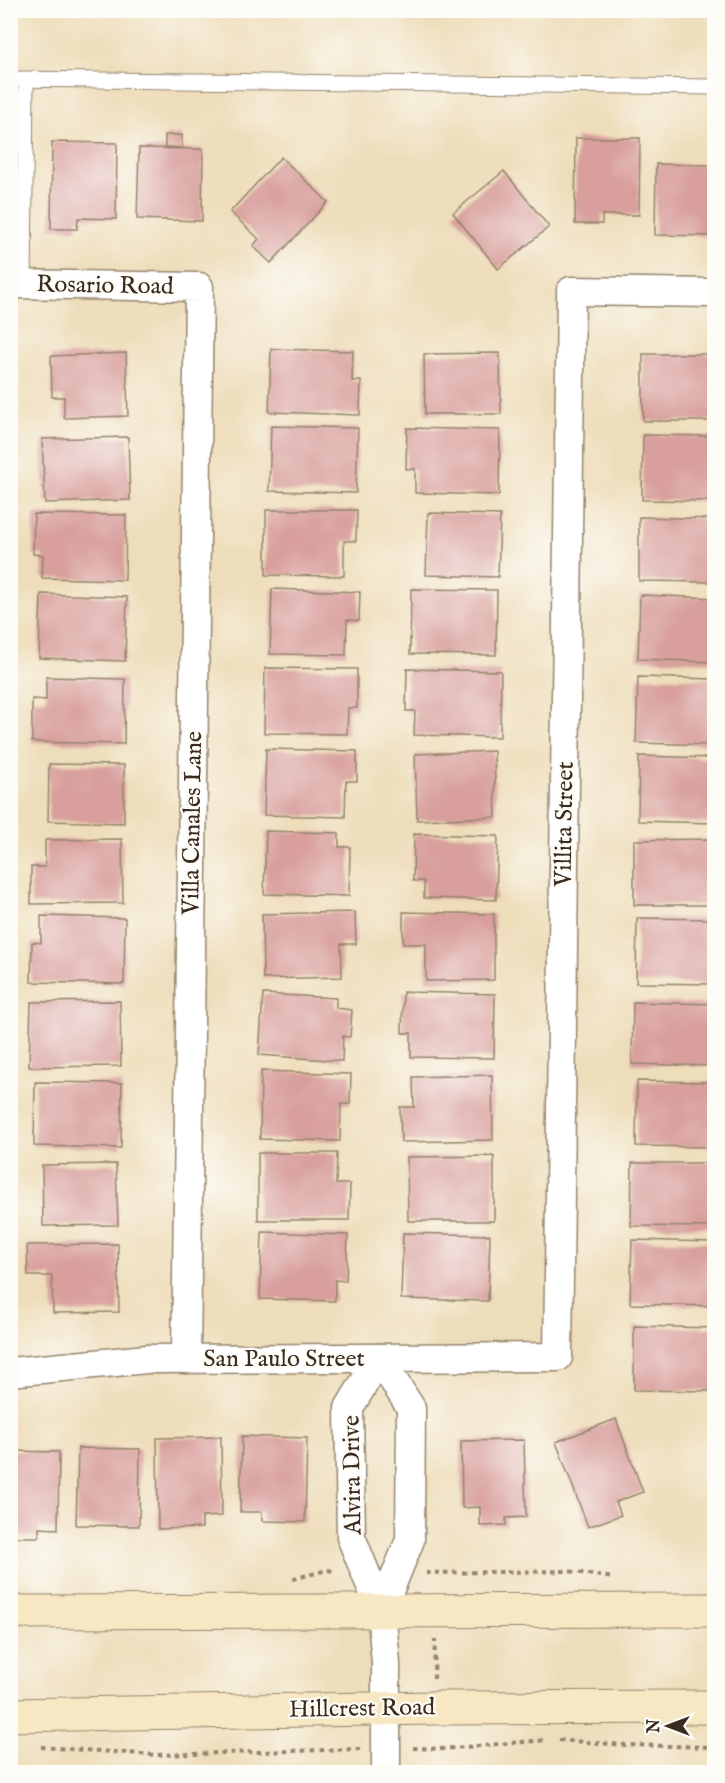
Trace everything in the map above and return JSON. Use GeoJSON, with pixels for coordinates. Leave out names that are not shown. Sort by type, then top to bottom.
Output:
{"type":"FeatureCollection","features":[{"type":"Feature","properties":{"kind":"street","name":"Rosario Road"},"geometry":{"type":"LineString","coordinates":[[17,285],[199,287]]}},
{"type":"Feature","properties":{"kind":"street","name":"Villa Canales Lane"},"geometry":{"type":"LineString","coordinates":[[186,1359],[199,287]]}},
{"type":"Feature","properties":{"kind":"street","name":"Villita Street"},"geometry":{"type":"LineString","coordinates":[[558,1357],[571,291],[714,293]]}},
{"type":"Feature","properties":{"kind":"street","name":"San Paulo Street"},"geometry":{"type":"LineString","coordinates":[[10,1372],[45,1371],[113,1361],[186,1359],[558,1357]]}},
{"type":"Feature","properties":{"kind":"street","name":"Alvira Drive"},"geometry":{"type":"LineString","coordinates":[[381,1611],[410,1540],[411,1408],[379,1358],[349,1408],[351,1537],[381,1611],[386,1663],[386,1773]]}},
{"type":"Feature","properties":{"kind":"street"},"geometry":{"type":"LineString","coordinates":[[10,1612],[714,1610]]}},
{"type":"Feature","properties":{"kind":"street","name":"Hillcrest Road"},"geometry":{"type":"LineString","coordinates":[[10,1715],[434,1708],[714,1707]]}},
{"type":"Feature","properties":{"kind":"lane"},"geometry":{"type":"LineString","coordinates":[[17,285],[18,79],[714,87]]}},
{"type":"Feature","properties":{"kind":"path"},"geometry":{"type":"LineString","coordinates":[[434,1749],[435,1572]]}},
{"type":"Feature","properties":{"kind":"building"},"geometry":{"type":"Polygon","coordinates":[[[165,135],[182,135],[182,148],[165,147],[165,135]]]}},
{"type":"Feature","properties":{"kind":"building"},"geometry":{"type":"Polygon","coordinates":[[[576,138],[640,138],[639,215],[602,215],[602,224],[575,224],[576,138]]]}},
{"type":"Feature","properties":{"kind":"building"},"geometry":{"type":"Polygon","coordinates":[[[52,142],[117,143],[116,219],[78,218],[77,229],[51,229],[52,142]]]}},
{"type":"Feature","properties":{"kind":"building"},"geometry":{"type":"Polygon","coordinates":[[[139,148],[203,149],[202,221],[137,219],[139,148]]]}},
{"type":"Feature","properties":{"kind":"building"},"geometry":{"type":"Polygon","coordinates":[[[281,157],[328,202],[271,263],[253,246],[259,239],[230,212],[281,157]]]}},
{"type":"Feature","properties":{"kind":"building"},"geometry":{"type":"Polygon","coordinates":[[[656,164],[714,165],[714,236],[655,235],[656,164]]]}},
{"type":"Feature","properties":{"kind":"building"},"geometry":{"type":"Polygon","coordinates":[[[504,171],[549,227],[498,269],[453,213],[504,171]]]}},
{"type":"Feature","properties":{"kind":"building"},"geometry":{"type":"Polygon","coordinates":[[[271,349],[353,351],[352,381],[361,381],[360,415],[269,412],[271,349]]]}},
{"type":"Feature","properties":{"kind":"building"},"geometry":{"type":"Polygon","coordinates":[[[126,353],[128,416],[64,418],[64,397],[52,397],[51,356],[126,353]]]}},
{"type":"Feature","properties":{"kind":"building"},"geometry":{"type":"Polygon","coordinates":[[[500,353],[501,414],[425,414],[424,354],[500,353]]]}},
{"type":"Feature","properties":{"kind":"building"},"geometry":{"type":"Polygon","coordinates":[[[643,354],[714,354],[714,421],[643,421],[643,354]]]}},
{"type":"Feature","properties":{"kind":"building"},"geometry":{"type":"Polygon","coordinates":[[[271,426],[358,428],[356,493],[269,491],[271,426]]]}},
{"type":"Feature","properties":{"kind":"building"},"geometry":{"type":"Polygon","coordinates":[[[407,428],[500,430],[499,495],[415,493],[415,469],[406,469],[407,428]]]}},
{"type":"Feature","properties":{"kind":"building"},"geometry":{"type":"Polygon","coordinates":[[[643,435],[714,436],[714,501],[642,500],[643,435]]]}},
{"type":"Feature","properties":{"kind":"building"},"geometry":{"type":"Polygon","coordinates":[[[128,437],[130,500],[45,503],[42,439],[128,437]]]}},
{"type":"Feature","properties":{"kind":"building"},"geometry":{"type":"Polygon","coordinates":[[[266,510],[357,510],[356,541],[344,541],[344,576],[266,575],[266,510]]]}},
{"type":"Feature","properties":{"kind":"building"},"geometry":{"type":"Polygon","coordinates":[[[428,513],[500,515],[498,577],[426,575],[428,513]]]}},
{"type":"Feature","properties":{"kind":"building"},"geometry":{"type":"Polygon","coordinates":[[[34,514],[126,515],[125,580],[42,578],[43,555],[33,554],[34,514]]]}},
{"type":"Feature","properties":{"kind":"building"},"geometry":{"type":"Polygon","coordinates":[[[639,517],[714,519],[714,582],[639,581],[639,517]]]}},
{"type":"Feature","properties":{"kind":"building"},"geometry":{"type":"Polygon","coordinates":[[[272,589],[360,592],[359,621],[347,620],[346,655],[270,654],[272,589]]]}},
{"type":"Feature","properties":{"kind":"building"},"geometry":{"type":"Polygon","coordinates":[[[411,589],[497,590],[496,655],[410,654],[411,589]]]}},
{"type":"Feature","properties":{"kind":"building"},"geometry":{"type":"Polygon","coordinates":[[[41,594],[127,597],[125,661],[39,658],[41,594]]]}},
{"type":"Feature","properties":{"kind":"building"},"geometry":{"type":"Polygon","coordinates":[[[640,595],[714,598],[714,662],[638,659],[640,595]]]}},
{"type":"Feature","properties":{"kind":"building"},"geometry":{"type":"Polygon","coordinates":[[[265,668],[357,669],[357,708],[348,708],[347,734],[264,733],[265,668]]]}},
{"type":"Feature","properties":{"kind":"building"},"geometry":{"type":"Polygon","coordinates":[[[407,669],[501,671],[500,737],[414,735],[415,711],[406,711],[407,669]]]}},
{"type":"Feature","properties":{"kind":"building"},"geometry":{"type":"Polygon","coordinates":[[[46,677],[125,679],[124,744],[32,742],[32,699],[46,700],[46,677]]]}},
{"type":"Feature","properties":{"kind":"building"},"geometry":{"type":"Polygon","coordinates":[[[638,677],[714,679],[714,745],[636,743],[638,677]]]}},
{"type":"Feature","properties":{"kind":"building"},"geometry":{"type":"Polygon","coordinates":[[[266,749],[357,751],[357,781],[346,781],[345,817],[264,815],[266,749]]]}},
{"type":"Feature","properties":{"kind":"building"},"geometry":{"type":"Polygon","coordinates":[[[494,751],[496,817],[417,820],[415,754],[494,751]]]}},
{"type":"Feature","properties":{"kind":"building"},"geometry":{"type":"Polygon","coordinates":[[[639,756],[714,758],[714,823],[638,821],[639,756]]]}},
{"type":"Feature","properties":{"kind":"building"},"geometry":{"type":"Polygon","coordinates":[[[49,764],[124,765],[124,823],[48,821],[49,764]]]}},
{"type":"Feature","properties":{"kind":"building"},"geometry":{"type":"Polygon","coordinates":[[[266,831],[339,833],[339,847],[350,847],[349,896],[264,894],[266,831]]]}},
{"type":"Feature","properties":{"kind":"building"},"geometry":{"type":"Polygon","coordinates":[[[414,834],[498,836],[496,900],[424,898],[424,881],[413,881],[414,834]]]}},
{"type":"Feature","properties":{"kind":"building"},"geometry":{"type":"Polygon","coordinates":[[[122,839],[123,903],[31,904],[31,867],[45,867],[45,840],[122,839]]]}},
{"type":"Feature","properties":{"kind":"building"},"geometry":{"type":"Polygon","coordinates":[[[713,839],[714,905],[634,905],[634,840],[713,839]]]}},
{"type":"Feature","properties":{"kind":"building"},"geometry":{"type":"Polygon","coordinates":[[[355,912],[356,944],[341,944],[342,977],[263,979],[262,914],[355,912]]]}},
{"type":"Feature","properties":{"kind":"building"},"geometry":{"type":"Polygon","coordinates":[[[403,912],[494,914],[494,980],[426,981],[426,944],[403,944],[403,912]]]}},
{"type":"Feature","properties":{"kind":"building"},"geometry":{"type":"Polygon","coordinates":[[[41,916],[125,918],[124,984],[31,982],[32,942],[41,943],[41,916]]]}},
{"type":"Feature","properties":{"kind":"building"},"geometry":{"type":"Polygon","coordinates":[[[637,918],[714,919],[714,984],[636,983],[637,918]]]}},
{"type":"Feature","properties":{"kind":"building"},"geometry":{"type":"Polygon","coordinates":[[[403,992],[495,994],[494,1058],[411,1057],[411,1033],[402,1033],[403,992]]]}},
{"type":"Feature","properties":{"kind":"building"},"geometry":{"type":"Polygon","coordinates":[[[263,994],[336,998],[336,1008],[352,1010],[350,1037],[343,1036],[342,1061],[259,1055],[263,994]]]}},
{"type":"Feature","properties":{"kind":"building"},"geometry":{"type":"Polygon","coordinates":[[[120,1001],[121,1066],[29,1067],[31,1002],[120,1001]]]}},
{"type":"Feature","properties":{"kind":"building"},"geometry":{"type":"Polygon","coordinates":[[[633,1002],[714,1004],[714,1066],[632,1064],[633,1002]]]}},
{"type":"Feature","properties":{"kind":"building"},"geometry":{"type":"Polygon","coordinates":[[[261,1071],[351,1074],[350,1104],[341,1104],[340,1141],[260,1139],[261,1071]]]}},
{"type":"Feature","properties":{"kind":"building"},"geometry":{"type":"Polygon","coordinates":[[[492,1075],[493,1140],[401,1142],[400,1107],[414,1107],[413,1077],[492,1075]]]}},
{"type":"Feature","properties":{"kind":"building"},"geometry":{"type":"Polygon","coordinates":[[[637,1081],[714,1082],[714,1147],[636,1146],[637,1081]]]}},
{"type":"Feature","properties":{"kind":"building"},"geometry":{"type":"Polygon","coordinates":[[[35,1082],[122,1083],[121,1148],[34,1146],[35,1082]]]}},
{"type":"Feature","properties":{"kind":"building"},"geometry":{"type":"Polygon","coordinates":[[[258,1153],[337,1153],[336,1184],[350,1184],[349,1220],[258,1220],[258,1153]]]}},
{"type":"Feature","properties":{"kind":"building"},"geometry":{"type":"Polygon","coordinates":[[[494,1156],[494,1221],[408,1221],[407,1157],[494,1156]]]}},
{"type":"Feature","properties":{"kind":"building"},"geometry":{"type":"Polygon","coordinates":[[[632,1163],[714,1163],[714,1204],[710,1204],[710,1227],[631,1226],[632,1163]]]}},
{"type":"Feature","properties":{"kind":"building"},"geometry":{"type":"Polygon","coordinates":[[[116,1164],[118,1225],[43,1226],[42,1165],[116,1164]]]}},
{"type":"Feature","properties":{"kind":"building"},"geometry":{"type":"Polygon","coordinates":[[[262,1232],[348,1235],[346,1281],[335,1280],[335,1301],[260,1299],[262,1232]]]}},
{"type":"Feature","properties":{"kind":"building"},"geometry":{"type":"Polygon","coordinates":[[[403,1233],[490,1235],[488,1301],[401,1299],[403,1233]]]}},
{"type":"Feature","properties":{"kind":"building"},"geometry":{"type":"Polygon","coordinates":[[[632,1240],[714,1242],[714,1306],[630,1304],[632,1240]]]}},
{"type":"Feature","properties":{"kind":"building"},"geometry":{"type":"Polygon","coordinates":[[[118,1244],[119,1312],[53,1313],[52,1276],[28,1276],[27,1245],[118,1244]]]}},
{"type":"Feature","properties":{"kind":"building"},"geometry":{"type":"Polygon","coordinates":[[[634,1326],[714,1328],[714,1391],[634,1390],[634,1326]]]}},
{"type":"Feature","properties":{"kind":"building"},"geometry":{"type":"Polygon","coordinates":[[[616,1419],[643,1492],[616,1502],[621,1515],[588,1527],[556,1442],[616,1419]]]}},
{"type":"Feature","properties":{"kind":"building"},"geometry":{"type":"Polygon","coordinates":[[[242,1436],[307,1438],[305,1522],[262,1521],[262,1512],[240,1512],[242,1436]]]}},
{"type":"Feature","properties":{"kind":"building"},"geometry":{"type":"Polygon","coordinates":[[[221,1437],[222,1516],[202,1517],[202,1528],[158,1529],[157,1438],[221,1437]]]}},
{"type":"Feature","properties":{"kind":"building"},"geometry":{"type":"Polygon","coordinates":[[[524,1440],[526,1517],[506,1518],[506,1525],[480,1526],[480,1507],[462,1508],[461,1441],[524,1440]]]}},
{"type":"Feature","properties":{"kind":"building"},"geometry":{"type":"Polygon","coordinates":[[[78,1448],[140,1449],[139,1526],[76,1525],[78,1448]]]}},
{"type":"Feature","properties":{"kind":"building"},"geometry":{"type":"Polygon","coordinates":[[[10,1451],[59,1452],[58,1529],[39,1528],[39,1537],[11,1537],[10,1451]]]}}]}
